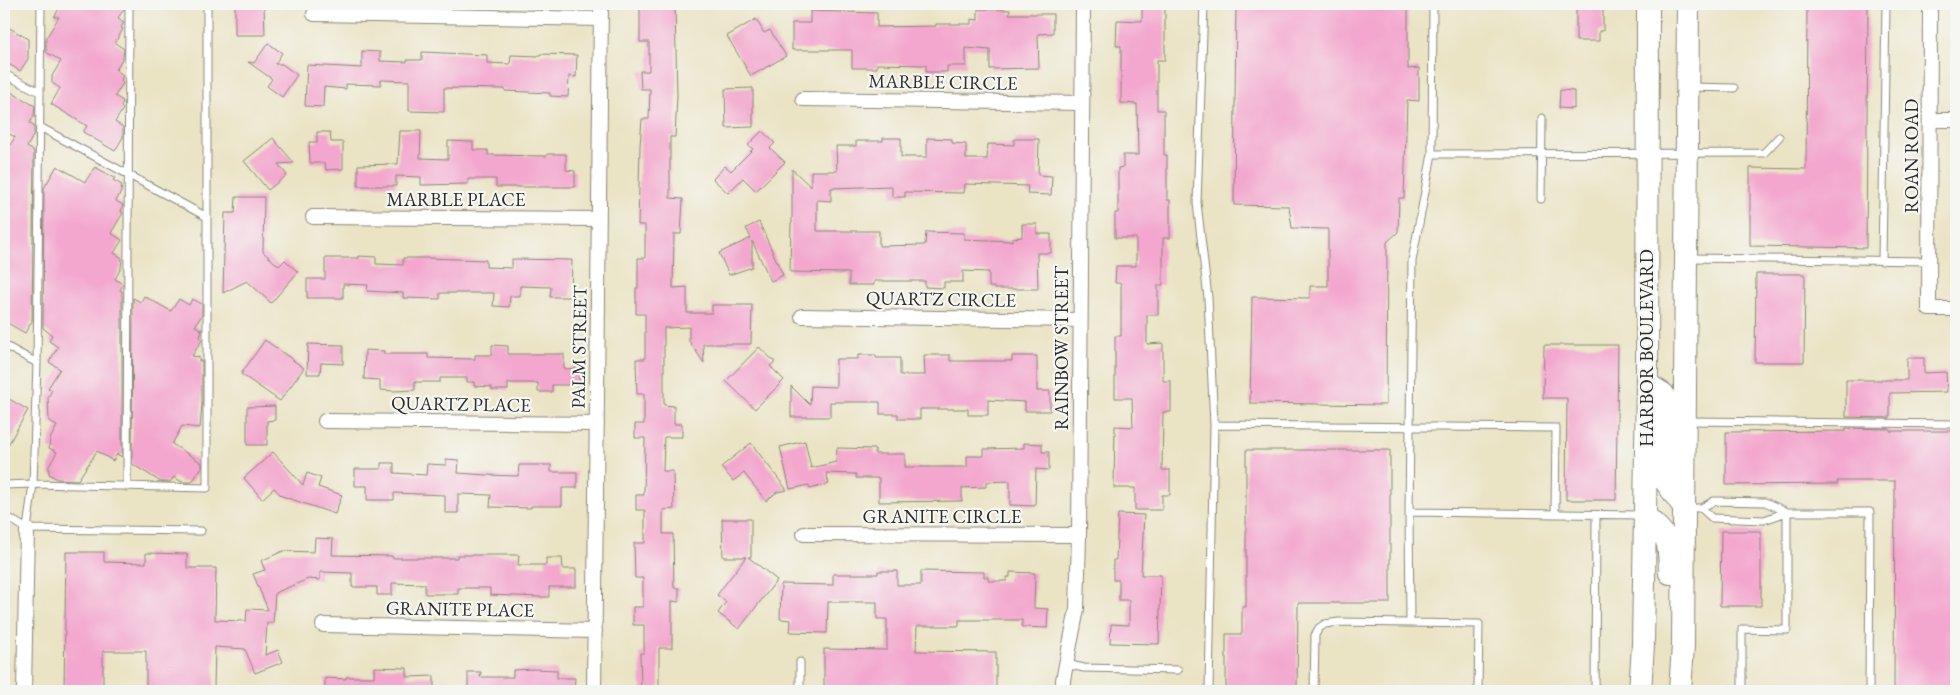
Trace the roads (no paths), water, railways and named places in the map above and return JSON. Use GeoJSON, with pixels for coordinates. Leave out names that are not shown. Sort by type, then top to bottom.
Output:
{"type":"FeatureCollection","features":[{"type":"Feature","properties":{"kind":"main road","name":"HARBOR BOULEVARD"},"geometry":{"type":"LineString","coordinates":[[1640,691],[1643,645],[1647,384],[1648,4]]}},
{"type":"Feature","properties":{"kind":"main road","name":"HARBOR BOULEVARD"},"geometry":{"type":"LineString","coordinates":[[1680,691],[1692,508],[1685,421],[1688,4]]}},
{"type":"Feature","properties":{"kind":"main road"},"geometry":{"type":"LineString","coordinates":[[1647,384],[1663,394],[1664,479],[1692,508]]}},
{"type":"Feature","properties":{"kind":"main road"},"geometry":{"type":"LineString","coordinates":[[1644,515],[1665,534],[1669,547],[1671,614],[1683,625]]}},
{"type":"Feature","properties":{"kind":"street","name":"PALM STREET"},"geometry":{"type":"LineString","coordinates":[[594,691],[601,4]]}},
{"type":"Feature","properties":{"kind":"street","name":"RAINBOW STREET"},"geometry":{"type":"LineString","coordinates":[[1063,691],[1066,664],[1077,609],[1083,4]]}},
{"type":"Feature","properties":{"kind":"street","name":"ROAN ROAD"},"geometry":{"type":"LineString","coordinates":[[1930,4],[1929,309],[1956,309]]}},
{"type":"Feature","properties":{"kind":"street"},"geometry":{"type":"LineString","coordinates":[[314,14],[601,19]]}},
{"type":"Feature","properties":{"kind":"street","name":"MARBLE CIRCLE"},"geometry":{"type":"LineString","coordinates":[[803,99],[1082,103]]}},
{"type":"Feature","properties":{"kind":"street"},"geometry":{"type":"LineString","coordinates":[[1930,120],[1956,120]]}},
{"type":"Feature","properties":{"kind":"street","name":"MARBLE PLACE"},"geometry":{"type":"LineString","coordinates":[[313,217],[599,219]]}},
{"type":"Feature","properties":{"kind":"street","name":"QUARTZ CIRCLE"},"geometry":{"type":"LineString","coordinates":[[802,316],[1079,320]]}},
{"type":"Feature","properties":{"kind":"street","name":"QUARTZ PLACE"},"geometry":{"type":"LineString","coordinates":[[325,421],[597,424]]}},
{"type":"Feature","properties":{"kind":"street"},"geometry":{"type":"LineString","coordinates":[[24,691],[27,529]]}},
{"type":"Feature","properties":{"kind":"street","name":"GRANITE CIRCLE"},"geometry":{"type":"LineString","coordinates":[[804,534],[1079,535]]}},
{"type":"Feature","properties":{"kind":"street","name":"GRANITE PLACE"},"geometry":{"type":"LineString","coordinates":[[323,625],[595,631]]}},
{"type":"Feature","properties":{"kind":"lane"},"geometry":{"type":"LineString","coordinates":[[27,529],[33,484],[37,363],[41,4]]}},
{"type":"Feature","properties":{"kind":"lane"},"geometry":{"type":"LineString","coordinates":[[127,487],[129,4]]}},
{"type":"Feature","properties":{"kind":"lane"},"geometry":{"type":"LineString","coordinates":[[4,485],[207,488],[207,4]]}},
{"type":"Feature","properties":{"kind":"lane"},"geometry":{"type":"LineString","coordinates":[[1204,4],[1197,203],[1208,298],[1214,425],[1209,691]]}},
{"type":"Feature","properties":{"kind":"lane"},"geometry":{"type":"LineString","coordinates":[[1410,623],[1408,512],[1412,261],[1432,154],[1434,4]]}},
{"type":"Feature","properties":{"kind":"lane"},"geometry":{"type":"LineString","coordinates":[[1882,261],[1886,4]]}},
{"type":"Feature","properties":{"kind":"lane"},"geometry":{"type":"LineString","coordinates":[[4,74],[40,92]]}},
{"type":"Feature","properties":{"kind":"lane"},"geometry":{"type":"LineString","coordinates":[[1687,87],[1734,88]]}},
{"type":"Feature","properties":{"kind":"lane"},"geometry":{"type":"LineString","coordinates":[[1541,199],[1542,118]]}},
{"type":"Feature","properties":{"kind":"lane"},"geometry":{"type":"LineString","coordinates":[[40,127],[207,217]]}},
{"type":"Feature","properties":{"kind":"lane"},"geometry":{"type":"LineString","coordinates":[[1432,154],[1764,153],[1779,137]]}},
{"type":"Feature","properties":{"kind":"lane"},"geometry":{"type":"LineString","coordinates":[[1686,258],[1929,262]]}},
{"type":"Feature","properties":{"kind":"lane"},"geometry":{"type":"LineString","coordinates":[[4,345],[37,363]]}},
{"type":"Feature","properties":{"kind":"lane"},"geometry":{"type":"LineString","coordinates":[[1685,421],[1956,424]]}},
{"type":"Feature","properties":{"kind":"lane"},"geometry":{"type":"LineString","coordinates":[[1214,425],[1556,428],[1555,514]]}},
{"type":"Feature","properties":{"kind":"lane"},"geometry":{"type":"LineString","coordinates":[[1692,508],[1714,501],[1765,502],[1787,512]]}},
{"type":"Feature","properties":{"kind":"lane"},"geometry":{"type":"LineString","coordinates":[[1692,508],[1712,518],[1764,520],[1787,512],[1870,512],[1869,691]]}},
{"type":"Feature","properties":{"kind":"lane"},"geometry":{"type":"LineString","coordinates":[[1408,512],[1644,515]]}},
{"type":"Feature","properties":{"kind":"lane"},"geometry":{"type":"LineString","coordinates":[[1742,691],[1742,629],[1787,630],[1787,512]]}},
{"type":"Feature","properties":{"kind":"lane"},"geometry":{"type":"LineString","coordinates":[[1595,691],[1596,514]]}},
{"type":"Feature","properties":{"kind":"lane"},"geometry":{"type":"LineString","coordinates":[[4,515],[27,529],[201,531]]}},
{"type":"Feature","properties":{"kind":"lane"},"geometry":{"type":"LineString","coordinates":[[1314,691],[1315,635],[1319,628],[1326,624],[1339,622],[1479,624],[1478,691]]}},
{"type":"Feature","properties":{"kind":"lane"},"geometry":{"type":"LineString","coordinates":[[800,662],[800,691]]}},
{"type":"Feature","properties":{"kind":"lane"},"geometry":{"type":"LineString","coordinates":[[1066,664],[1084,668],[1178,670]]}}]}
